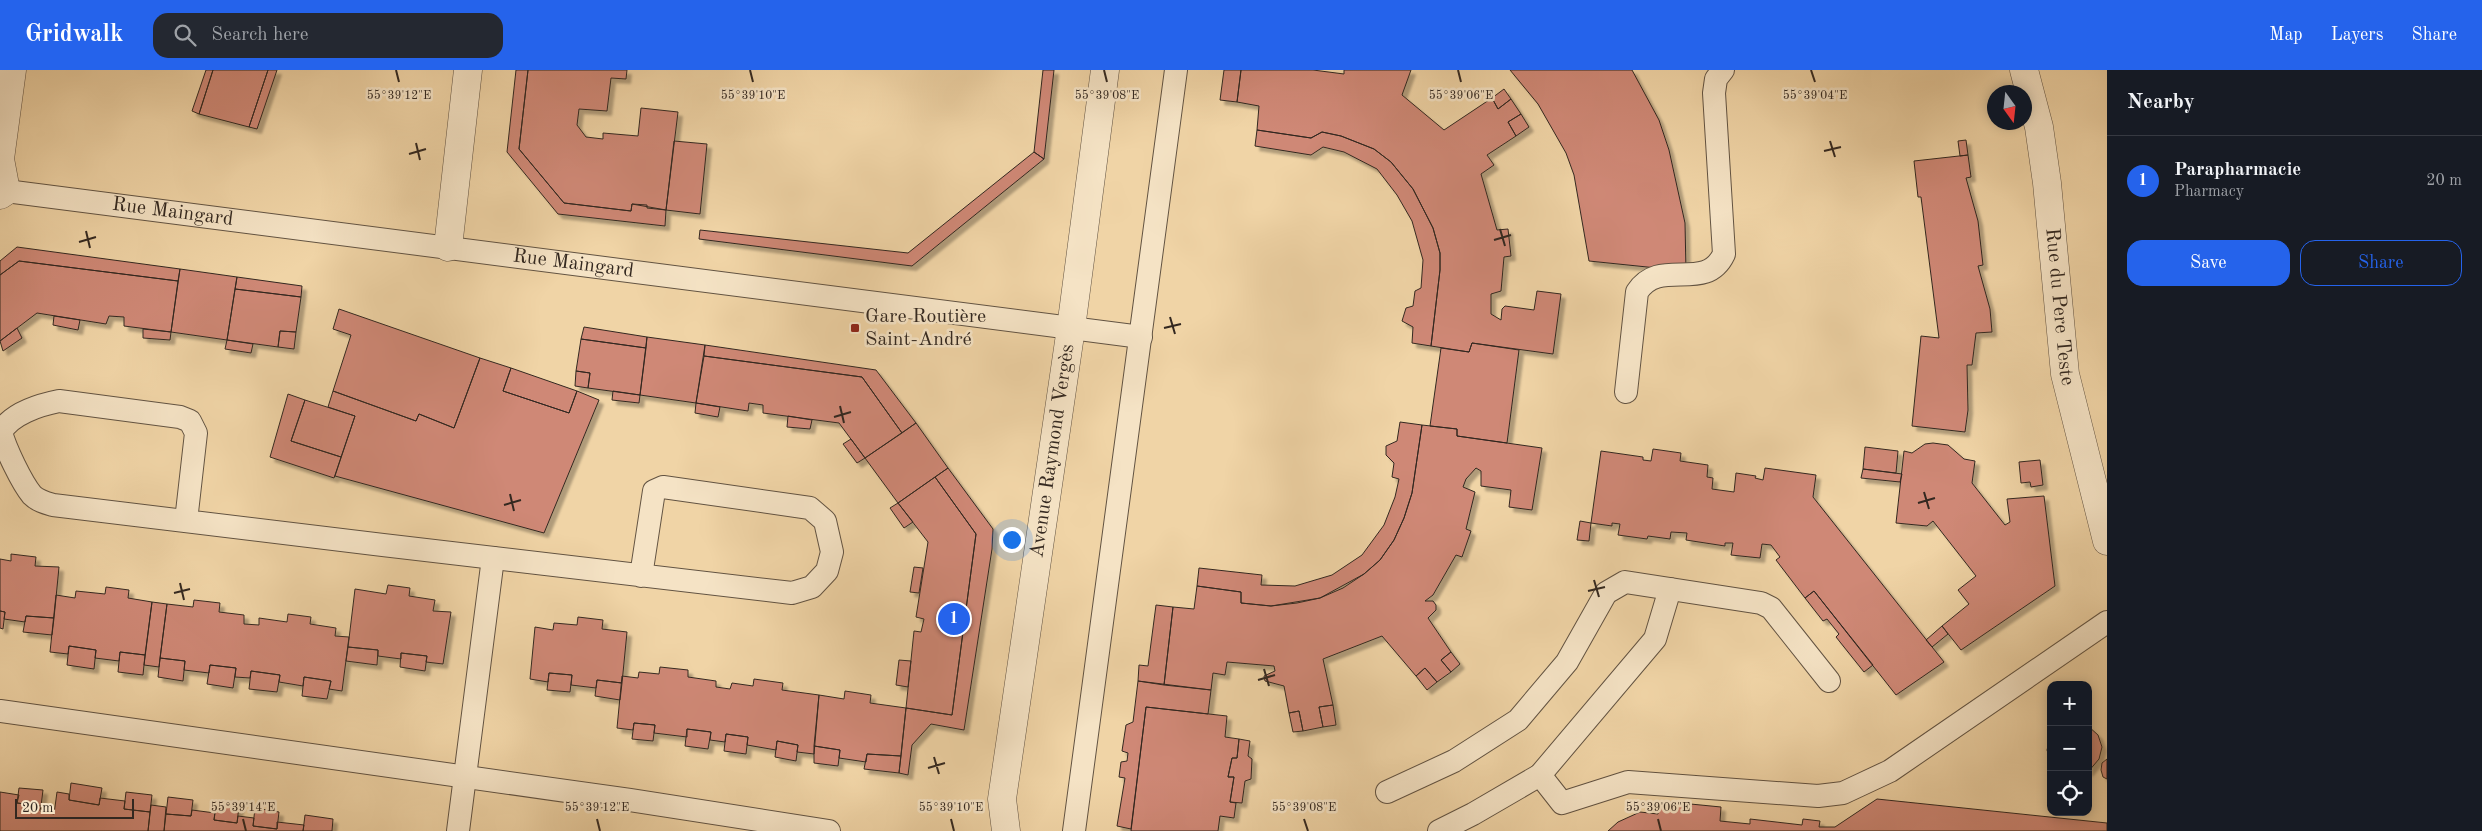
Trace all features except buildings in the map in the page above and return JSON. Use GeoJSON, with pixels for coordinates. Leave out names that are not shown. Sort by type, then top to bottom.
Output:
{"type":"FeatureCollection","features":[{"type":"Feature","properties":{"kind":"street"},"geometry":{"type":"LineString","coordinates":[[3,193],[0,159],[4,92],[12,70]]}},
{"type":"Feature","properties":{"kind":"street"},"geometry":{"type":"LineString","coordinates":[[448,247],[468,70]]}},
{"type":"Feature","properties":{"kind":"street","name":"Avenue Raymond Vergès"},"geometry":{"type":"LineString","coordinates":[[1006,831],[1002,799],[1071,328],[1105,70]]}},
{"type":"Feature","properties":{"kind":"street","name":"Rue du Pere Teste"},"geometry":{"type":"LineString","coordinates":[[2024,70],[2039,126],[2047,183],[2065,374],[2107,541]]}},
{"type":"Feature","properties":{"kind":"lane"},"geometry":{"type":"LineString","coordinates":[[1074,831],[1176,70]]}},
{"type":"Feature","properties":{"kind":"lane"},"geometry":{"type":"LineString","coordinates":[[1626,392],[1637,292],[1643,283],[1653,276],[1700,274],[1712,270],[1720,264],[1724,254],[1714,93],[1716,79],[1723,70]]}},
{"type":"Feature","properties":{"kind":"lane","name":"Rue Maingard"},"geometry":{"type":"LineString","coordinates":[[3,193],[448,247],[1140,337]]}},
{"type":"Feature","properties":{"kind":"lane"},"geometry":{"type":"LineString","coordinates":[[186,521],[196,433],[190,421],[180,416],[59,401],[40,405],[6,423],[1,432],[4,444],[32,495],[39,501],[53,505],[641,576],[792,594],[812,587],[827,571],[832,552],[825,521],[810,508],[663,487],[654,491],[641,576]]}},
{"type":"Feature","properties":{"kind":"lane"},"geometry":{"type":"LineString","coordinates":[[458,831],[493,558]]}},
{"type":"Feature","properties":{"kind":"lane"},"geometry":{"type":"LineString","coordinates":[[1386,792],[1454,761],[1518,720],[1568,662],[1606,593],[1625,582],[1761,603],[1771,608],[1829,681]]}},
{"type":"Feature","properties":{"kind":"lane"},"geometry":{"type":"LineString","coordinates":[[1439,831],[1540,776],[1655,639],[1670,589]]}},
{"type":"Feature","properties":{"kind":"lane"},"geometry":{"type":"LineString","coordinates":[[1540,776],[1562,803],[1628,782],[1818,796],[1843,793],[1890,771],[2107,622]]}},
{"type":"Feature","properties":{"kind":"lane"},"geometry":{"type":"LineString","coordinates":[[0,711],[829,831]]}},
{"type":"Feature","properties":{"kind":"place","name":"Gare Routière Saint-André"},"geometry":{"type":"Point","coordinates":[855,328]}},
{"type":"Feature","properties":{"kind":"place","name":"Parapharmacie"},"geometry":{"type":"Point","coordinates":[954,619]}}]}
